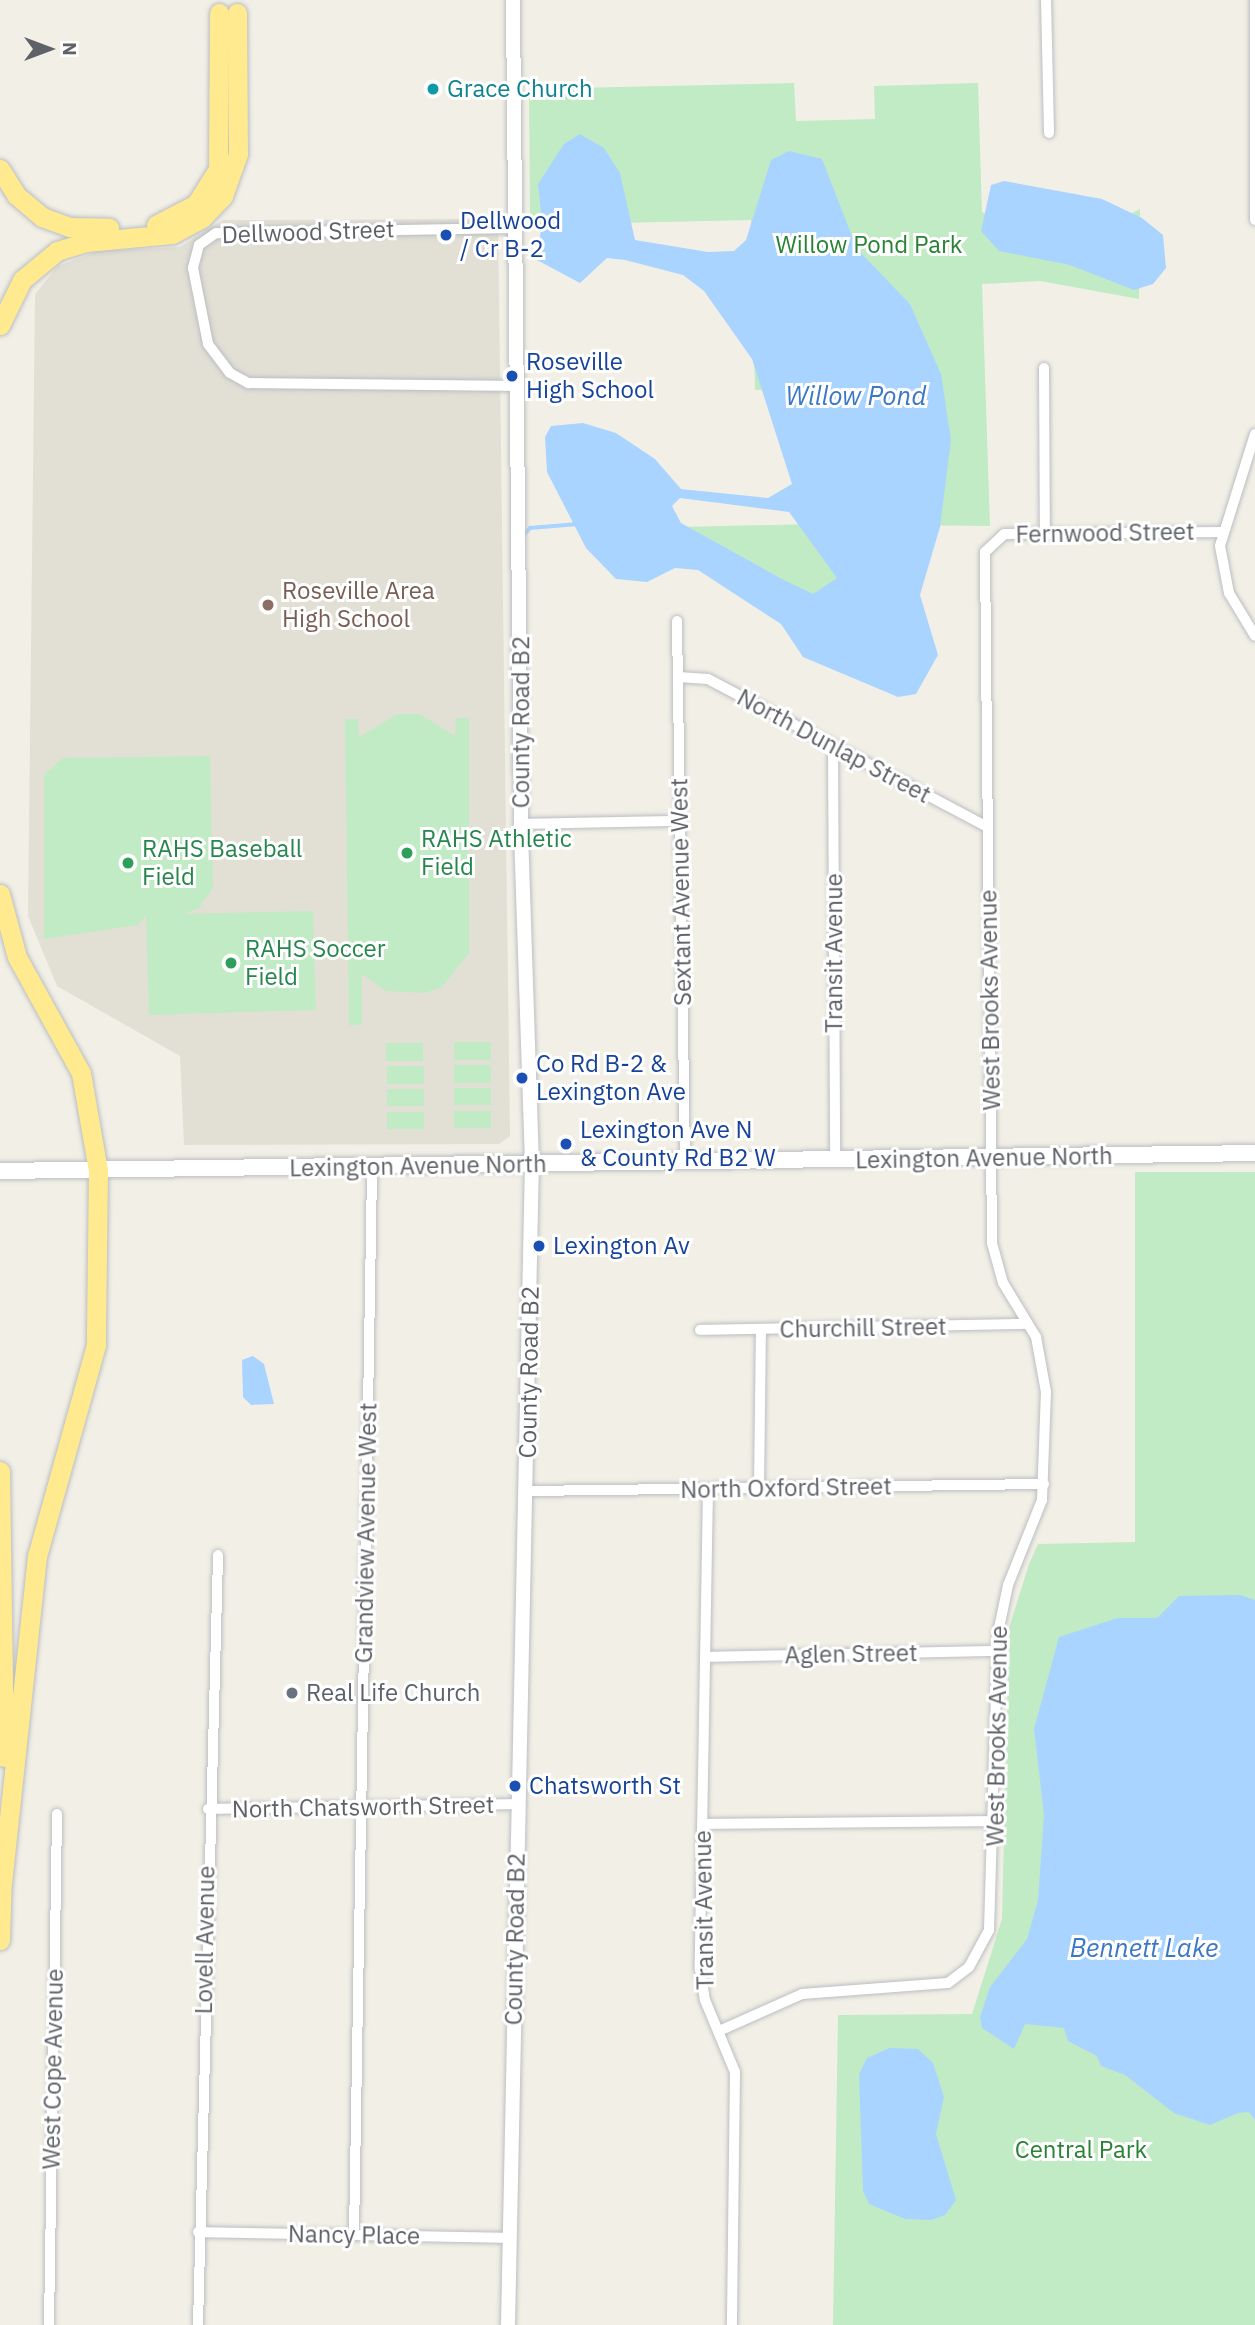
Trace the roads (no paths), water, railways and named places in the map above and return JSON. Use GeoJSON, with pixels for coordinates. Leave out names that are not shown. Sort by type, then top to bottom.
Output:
{"type":"FeatureCollection","features":[{"type":"Feature","properties":{"kind":"highway"},"geometry":{"type":"LineString","coordinates":[[0,169],[29,208],[70,227],[145,227],[188,211],[212,183],[222,154],[228,7]]}},
{"type":"Feature","properties":{"kind":"highway"},"geometry":{"type":"LineString","coordinates":[[0,325],[22,280],[57,251],[86,242],[172,234],[202,218],[223,196],[238,154],[228,7]]}},
{"type":"Feature","properties":{"kind":"highway"},"geometry":{"type":"LineString","coordinates":[[0,894],[21,967],[81,1073],[98,1170],[96,1345],[37,1556],[2,1884]]}},
{"type":"Feature","properties":{"kind":"highway"},"geometry":{"type":"LineString","coordinates":[[0,1471],[0,1940]]}},
{"type":"Feature","properties":{"kind":"main road","name":"Lexington Avenue North"},"geometry":{"type":"LineString","coordinates":[[0,1171],[1255,1153]]}},
{"type":"Feature","properties":{"kind":"street","name":"County Road B2"},"geometry":{"type":"LineString","coordinates":[[508,2325],[517,1804],[528,1491],[532,1164],[521,824],[513,0]]}},
{"type":"Feature","properties":{"kind":"street"},"geometry":{"type":"LineString","coordinates":[[1046,0],[1049,133]]}},
{"type":"Feature","properties":{"kind":"street"},"geometry":{"type":"LineString","coordinates":[[1255,0],[1255,220]]}},
{"type":"Feature","properties":{"kind":"street","name":"Dellwood Street"},"geometry":{"type":"LineString","coordinates":[[515,228],[216,233],[199,245],[193,268],[208,345],[230,373],[248,383],[518,386]]}},
{"type":"Feature","properties":{"kind":"street"},"geometry":{"type":"LineString","coordinates":[[1044,368],[1045,534]]}},
{"type":"Feature","properties":{"kind":"street"},"geometry":{"type":"LineString","coordinates":[[1255,434],[1221,532],[1224,577],[1255,636]]}},
{"type":"Feature","properties":{"kind":"street","name":"Fernwood Street"},"geometry":{"type":"LineString","coordinates":[[990,541],[1045,534],[1221,532]]}},
{"type":"Feature","properties":{"kind":"street","name":"West Brooks Avenue"},"geometry":{"type":"LineString","coordinates":[[719,2031],[803,1994],[918,1990],[959,1976],[977,1957],[993,1914],[997,1651],[1003,1598],[1033,1533],[1044,1484],[1045,1374],[1027,1324],[995,1256],[985,552],[990,541]]}},
{"type":"Feature","properties":{"kind":"street","name":"Sextant Avenue West"},"geometry":{"type":"LineString","coordinates":[[677,621],[685,1163]]}},
{"type":"Feature","properties":{"kind":"street","name":"North Dunlap Street"},"geometry":{"type":"LineString","coordinates":[[678,677],[708,679],[987,827]]}},
{"type":"Feature","properties":{"kind":"street","name":"Transit Avenue"},"geometry":{"type":"LineString","coordinates":[[833,745],[835,1160]]}},
{"type":"Feature","properties":{"kind":"street"},"geometry":{"type":"LineString","coordinates":[[521,824],[680,821]]}},
{"type":"Feature","properties":{"kind":"street","name":"Grandview Avenue West"},"geometry":{"type":"LineString","coordinates":[[354,2235],[372,1167]]}},
{"type":"Feature","properties":{"kind":"street","name":"Churchill Street"},"geometry":{"type":"LineString","coordinates":[[700,1330],[1027,1324]]}},
{"type":"Feature","properties":{"kind":"street"},"geometry":{"type":"LineString","coordinates":[[759,1488],[761,1330]]}},
{"type":"Feature","properties":{"kind":"street","name":"North Oxford Street"},"geometry":{"type":"LineString","coordinates":[[528,1491],[1044,1484]]}},
{"type":"Feature","properties":{"kind":"street","name":"Transit Avenue"},"geometry":{"type":"LineString","coordinates":[[708,1489],[701,1986],[719,2031],[736,2088],[732,2325]]}},
{"type":"Feature","properties":{"kind":"street","name":"Lovell Avenue"},"geometry":{"type":"LineString","coordinates":[[198,2325],[208,1810],[218,1555]]}},
{"type":"Feature","properties":{"kind":"street","name":"Aglen Street"},"geometry":{"type":"LineString","coordinates":[[705,1657],[997,1651]]}},
{"type":"Feature","properties":{"kind":"street","name":"North Chatsworth Street"},"geometry":{"type":"LineString","coordinates":[[208,1810],[517,1804]]}},
{"type":"Feature","properties":{"kind":"street","name":"West Cope Avenue"},"geometry":{"type":"LineString","coordinates":[[49,2325],[57,1814]]}},
{"type":"Feature","properties":{"kind":"street"},"geometry":{"type":"LineString","coordinates":[[702,1824],[995,1821]]}},
{"type":"Feature","properties":{"kind":"street","name":"Nancy Place"},"geometry":{"type":"LineString","coordinates":[[198,2232],[510,2238]]}},
{"type":"Feature","properties":{"kind":"water","name":"Willow Pond"},"geometry":{"type":"Polygon","coordinates":[[[580,134],[604,148],[620,173],[635,240],[708,252],[734,251],[746,240],[771,160],[789,151],[822,159],[857,249],[910,304],[941,374],[951,440],[940,527],[920,595],[938,655],[916,694],[898,697],[803,657],[781,624],[698,570],[675,568],[647,582],[616,579],[586,548],[547,472],[545,437],[551,426],[583,423],[616,433],[655,459],[681,489],[768,498],[792,484],[752,359],[704,291],[683,275],[625,260],[607,258],[580,283],[537,260],[542,221],[538,184],[564,144],[580,134]],[[680,498],[672,506],[681,523],[813,594],[837,578],[789,512],[680,498]]]}},
{"type":"Feature","properties":{"kind":"water"},"geometry":{"type":"Polygon","coordinates":[[[1004,181],[1102,199],[1142,218],[1163,235],[1166,268],[1153,284],[1134,290],[1070,265],[999,251],[981,231],[991,185],[1004,181]]]}},
{"type":"Feature","properties":{"kind":"water"},"geometry":{"type":"Polygon","coordinates":[[[253,1356],[264,1364],[274,1404],[251,1405],[243,1397],[242,1360],[253,1356]]]}},
{"type":"Feature","properties":{"kind":"water","name":"Bennett Lake"},"geometry":{"type":"Polygon","coordinates":[[[1240,1595],[1255,1600],[1255,2120],[1249,2112],[1238,2113],[1210,2125],[1174,2113],[1125,2075],[1101,2066],[1097,2056],[1068,2041],[1064,2028],[1025,2024],[1014,2049],[982,2028],[980,2017],[990,1987],[1027,1939],[1038,1900],[1044,1815],[1034,1729],[1059,1637],[1118,1618],[1157,1618],[1179,1596],[1240,1595]]]}},
{"type":"Feature","properties":{"kind":"water"},"geometry":{"type":"Polygon","coordinates":[[[889,2048],[918,2049],[933,2063],[944,2097],[936,2134],[956,2200],[945,2215],[931,2220],[905,2219],[869,2204],[863,2191],[859,2074],[867,2058],[889,2048]]]}},
{"type":"Feature","properties":{"kind":"waterway"},"geometry":{"type":"LineString","coordinates":[[524,535],[530,528],[578,524]]}},
{"type":"Feature","properties":{"kind":"place","name":"Grace Church"},"geometry":{"type":"Point","coordinates":[433,89]}},
{"type":"Feature","properties":{"kind":"place","name":"Dellwood / Cr B-2"},"geometry":{"type":"Point","coordinates":[446,235]}},
{"type":"Feature","properties":{"kind":"place","name":"Roseville High School"},"geometry":{"type":"Point","coordinates":[512,376]}},
{"type":"Feature","properties":{"kind":"place","name":"Roseville Area High School"},"geometry":{"type":"Point","coordinates":[268,605]}},
{"type":"Feature","properties":{"kind":"place","name":"RAHS Athletic Field"},"geometry":{"type":"Point","coordinates":[407,853]}},
{"type":"Feature","properties":{"kind":"place","name":"RAHS Baseball Field"},"geometry":{"type":"Point","coordinates":[128,863]}},
{"type":"Feature","properties":{"kind":"place","name":"RAHS Soccer Field"},"geometry":{"type":"Point","coordinates":[231,963]}},
{"type":"Feature","properties":{"kind":"place","name":"Co Rd B-2 & Lexington Ave"},"geometry":{"type":"Point","coordinates":[522,1078]}},
{"type":"Feature","properties":{"kind":"place","name":"Lexington Ave N & County Rd B2 W"},"geometry":{"type":"Point","coordinates":[566,1144]}},
{"type":"Feature","properties":{"kind":"place","name":"Lexington Av"},"geometry":{"type":"Point","coordinates":[539,1246]}},
{"type":"Feature","properties":{"kind":"place","name":"Real Life Church"},"geometry":{"type":"Point","coordinates":[292,1693]}},
{"type":"Feature","properties":{"kind":"place","name":"Chatsworth St"},"geometry":{"type":"Point","coordinates":[515,1786]}},
{"type":"Feature","properties":{"kind":"park label","name":"Willow Pond Park"},"geometry":{"type":"Point","coordinates":[869,245]}},
{"type":"Feature","properties":{"kind":"park label","name":"Central Park"},"geometry":{"type":"Point","coordinates":[1081,2150]}}]}
